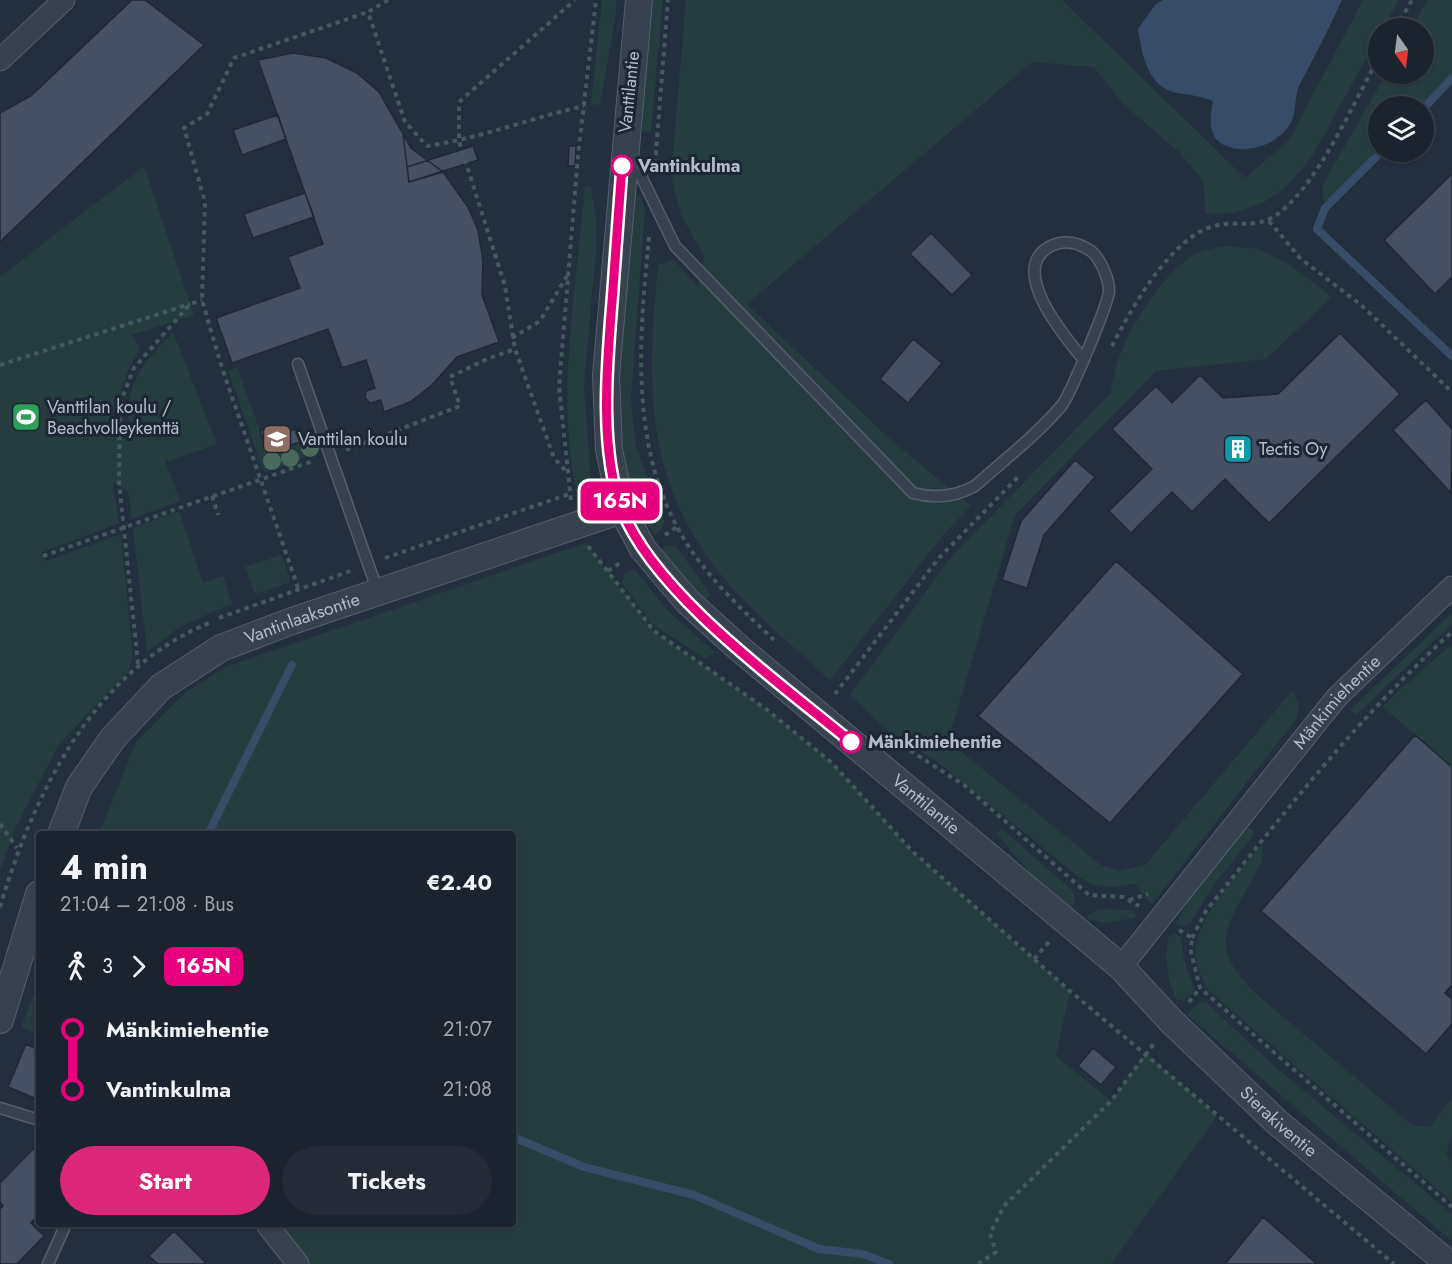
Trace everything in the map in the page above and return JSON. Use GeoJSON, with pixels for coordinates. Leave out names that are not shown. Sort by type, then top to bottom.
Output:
{"type":"FeatureCollection","features":[{"type":"Feature","properties":{"kind":"street"},"geometry":{"type":"LineString","coordinates":[[0,60],[64,0]]}},
{"type":"Feature","properties":{"kind":"street","name":"Vanttilantie"},"geometry":{"type":"LineString","coordinates":[[639,0],[622,166],[606,375],[609,450],[622,510],[643,549],[696,610],[1121,967]]}},
{"type":"Feature","properties":{"kind":"street","name":"Vantinlaaksontie"},"geometry":{"type":"LineString","coordinates":[[62,831],[79,787],[113,738],[161,687],[220,648],[292,621],[622,510]]}},
{"type":"Feature","properties":{"kind":"street","name":"Mänkimiehentie"},"geometry":{"type":"LineString","coordinates":[[1121,967],[1337,697],[1452,586]]}},
{"type":"Feature","properties":{"kind":"street"},"geometry":{"type":"LineString","coordinates":[[0,1020],[36,904]]}},
{"type":"Feature","properties":{"kind":"street","name":"Sierakiventie"},"geometry":{"type":"LineString","coordinates":[[1121,967],[1172,1022],[1278,1123],[1449,1264]]}},
{"type":"Feature","properties":{"kind":"street"},"geometry":{"type":"LineString","coordinates":[[269,1227],[298,1264]]}},
{"type":"Feature","properties":{"kind":"lane"},"geometry":{"type":"LineString","coordinates":[[622,166],[641,176],[675,246],[913,493],[927,497],[945,496],[961,494],[975,486],[1063,404],[1105,310],[1109,293],[1108,280],[1096,255],[1080,244],[1062,241],[1047,248],[1036,259],[1034,276],[1038,291],[1058,329],[1083,359]]}},
{"type":"Feature","properties":{"kind":"lane"},"geometry":{"type":"LineString","coordinates":[[298,364],[378,592]]}},
{"type":"Feature","properties":{"kind":"lane"},"geometry":{"type":"LineString","coordinates":[[0,1108],[36,1118]]}},
{"type":"Feature","properties":{"kind":"lane"},"geometry":{"type":"LineString","coordinates":[[48,1264],[65,1227]]}},
{"type":"Feature","properties":{"kind":"path"},"geometry":{"type":"LineString","coordinates":[[298,588],[222,368],[202,300],[205,202],[184,128],[207,114],[234,58],[368,12],[388,0]]}},
{"type":"Feature","properties":{"kind":"path"},"geometry":{"type":"LineString","coordinates":[[567,471],[554,458],[515,349],[505,286],[459,141],[459,102],[575,0]]}},
{"type":"Feature","properties":{"kind":"path"},"geometry":{"type":"LineString","coordinates":[[596,0],[584,106],[559,387],[569,494],[586,543],[654,631],[766,709],[832,763],[912,851],[1070,991],[1394,1264]]}},
{"type":"Feature","properties":{"kind":"path"},"geometry":{"type":"LineString","coordinates":[[668,0],[641,375],[645,428],[654,469],[674,522],[692,550],[726,594],[777,643]]}},
{"type":"Feature","properties":{"kind":"path"},"geometry":{"type":"LineString","coordinates":[[1402,18],[1412,0]]}},
{"type":"Feature","properties":{"kind":"path"},"geometry":{"type":"LineString","coordinates":[[368,12],[405,122],[427,146],[459,141],[541,116],[584,106]]}},
{"type":"Feature","properties":{"kind":"path"},"geometry":{"type":"LineString","coordinates":[[1111,348],[1132,308],[1181,245],[1213,226],[1251,225],[1269,220],[1298,195],[1318,165],[1368,77]]}},
{"type":"Feature","properties":{"kind":"path"},"geometry":{"type":"LineString","coordinates":[[1269,220],[1300,258],[1361,305],[1452,392]]}},
{"type":"Feature","properties":{"kind":"path"},"geometry":{"type":"LineString","coordinates":[[512,338],[540,321],[568,275]]}},
{"type":"Feature","properties":{"kind":"path"},"geometry":{"type":"LineString","coordinates":[[0,365],[202,300]]}},
{"type":"Feature","properties":{"kind":"path"},"geometry":{"type":"LineString","coordinates":[[138,664],[119,482],[120,403],[134,368],[190,304]]}},
{"type":"Feature","properties":{"kind":"path"},"geometry":{"type":"LineString","coordinates":[[43,556],[331,455],[460,406],[450,377],[487,359],[515,349]]}},
{"type":"Feature","properties":{"kind":"path"},"geometry":{"type":"LineString","coordinates":[[835,694],[938,559],[1025,469]]}},
{"type":"Feature","properties":{"kind":"path"},"geometry":{"type":"LineString","coordinates":[[212,496],[218,515]]}},
{"type":"Feature","properties":{"kind":"path"},"geometry":{"type":"LineString","coordinates":[[1452,632],[1413,667],[1355,729],[1206,911],[1192,938],[1191,952],[1200,988],[1452,1207]]}},
{"type":"Feature","properties":{"kind":"path"},"geometry":{"type":"LineString","coordinates":[[826,687],[842,700]]}},
{"type":"Feature","properties":{"kind":"path"},"geometry":{"type":"LineString","coordinates":[[890,737],[964,785],[1089,895],[1123,897],[1192,938]]}},
{"type":"Feature","properties":{"kind":"path"},"geometry":{"type":"LineString","coordinates":[[0,824],[18,849]]}},
{"type":"Feature","properties":{"kind":"path"},"geometry":{"type":"LineString","coordinates":[[978,1264],[996,1252],[990,1234],[1004,1206],[1111,1101],[1146,1053]]}},
{"type":"Feature","properties":{"kind":"green space"},"geometry":{"type":"Polygon","coordinates":[[[602,0],[616,0],[616,14],[600,105],[591,104],[602,0]]]}},
{"type":"Feature","properties":{"kind":"green space"},"geometry":{"type":"Polygon","coordinates":[[[649,0],[663,0],[651,132],[638,131],[649,0]]]}},
{"type":"Feature","properties":{"kind":"green space"},"geometry":{"type":"Polygon","coordinates":[[[686,0],[1062,0],[1245,178],[1289,140],[1363,0],[1399,0],[1389,18],[1368,18],[1368,55],[1311,158],[1286,187],[1266,201],[1235,213],[1205,214],[1204,182],[1180,153],[1122,103],[1094,67],[1032,62],[747,304],[891,440],[971,506],[943,535],[830,680],[734,590],[704,552],[682,514],[667,476],[658,437],[653,397],[652,355],[658,265],[674,260],[698,287],[704,256],[681,215],[671,175],[686,0]]]}},
{"type":"Feature","properties":{"kind":"green space"},"geometry":{"type":"Polygon","coordinates":[[[1428,0],[1452,0],[1452,78],[1434,97],[1373,96],[1380,84],[1434,84],[1434,18],[1417,18],[1428,0]]]}},
{"type":"Feature","properties":{"kind":"green space"},"geometry":{"type":"Polygon","coordinates":[[[1368,106],[1368,162],[1371,162],[1325,208],[1322,186],[1368,106]]]}},
{"type":"Feature","properties":{"kind":"green space"},"geometry":{"type":"Polygon","coordinates":[[[144,166],[194,315],[132,335],[140,349],[128,370],[112,418],[129,433],[132,387],[143,366],[173,332],[217,444],[169,461],[164,458],[180,501],[132,519],[128,492],[113,482],[119,523],[41,553],[46,561],[121,534],[133,656],[128,672],[59,744],[17,825],[0,870],[0,277],[144,166]]]}},
{"type":"Feature","properties":{"kind":"green space"},"geometry":{"type":"Polygon","coordinates":[[[585,187],[591,187],[596,220],[596,250],[584,386],[591,483],[579,505],[568,428],[568,388],[569,347],[585,187]]]}},
{"type":"Feature","properties":{"kind":"green space"},"geometry":{"type":"Polygon","coordinates":[[[632,191],[641,198],[645,208],[631,400],[636,447],[664,520],[662,528],[654,536],[637,504],[618,439],[617,370],[632,191]]]}},
{"type":"Feature","properties":{"kind":"green space"},"geometry":{"type":"Polygon","coordinates":[[[1226,246],[1259,249],[1290,265],[1332,297],[1266,359],[1156,371],[1015,515],[948,741],[1101,865],[1120,871],[1145,865],[1292,691],[1299,703],[1297,718],[1152,904],[1135,884],[1106,887],[1079,877],[936,761],[890,733],[850,695],[953,555],[1111,393],[1120,356],[1129,336],[1152,297],[1166,280],[1180,265],[1195,254],[1226,246]]]}},
{"type":"Feature","properties":{"kind":"green space"},"geometry":{"type":"Polygon","coordinates":[[[237,367],[268,453],[310,438],[316,453],[264,472],[228,371],[237,367]]]}},
{"type":"Feature","properties":{"kind":"green space"},"geometry":{"type":"Polygon","coordinates":[[[179,511],[203,583],[223,576],[232,604],[181,626],[147,652],[133,527],[179,511]]]}},
{"type":"Feature","properties":{"kind":"green space"},"geometry":{"type":"Polygon","coordinates":[[[586,543],[654,631],[766,709],[832,763],[912,851],[1070,991],[1056,1056],[1111,1101],[1146,1053],[1217,1116],[1111,1264],[288,1264],[261,1227],[516,1227],[516,831],[100,831],[136,742],[185,693],[226,667],[586,543]]]}},
{"type":"Feature","properties":{"kind":"green space"},"geometry":{"type":"Polygon","coordinates":[[[667,545],[676,546],[711,595],[704,601],[677,572],[661,550],[667,545]]]}},
{"type":"Feature","properties":{"kind":"green space"},"geometry":{"type":"Polygon","coordinates":[[[282,555],[291,582],[255,594],[245,567],[282,555]]]}},
{"type":"Feature","properties":{"kind":"green space"},"geometry":{"type":"Polygon","coordinates":[[[634,569],[671,614],[715,652],[706,659],[652,624],[622,583],[624,575],[634,569]]]}},
{"type":"Feature","properties":{"kind":"green space"},"geometry":{"type":"Polygon","coordinates":[[[1452,613],[1452,624],[1356,715],[1350,710],[1452,613]]]}},
{"type":"Feature","properties":{"kind":"green space"},"geometry":{"type":"Polygon","coordinates":[[[1452,644],[1452,767],[1382,706],[1452,644]]]}},
{"type":"Feature","properties":{"kind":"green space"},"geometry":{"type":"Polygon","coordinates":[[[1247,826],[1255,833],[1216,882],[1190,923],[1183,926],[1176,923],[1192,894],[1247,826]]]}},
{"type":"Feature","properties":{"kind":"green space"},"geometry":{"type":"Polygon","coordinates":[[[1002,829],[1073,891],[1075,902],[1069,911],[1057,905],[996,833],[1002,829]]]}},
{"type":"Feature","properties":{"kind":"green space"},"geometry":{"type":"Polygon","coordinates":[[[1261,845],[1263,857],[1261,864],[1228,927],[1227,953],[1233,967],[1262,999],[1413,1126],[1430,1127],[1452,1098],[1452,1136],[1446,1155],[1452,1161],[1452,1202],[1208,990],[1196,960],[1196,946],[1200,931],[1218,899],[1261,845]]]}},
{"type":"Feature","properties":{"kind":"green space"},"geometry":{"type":"Polygon","coordinates":[[[1096,910],[1132,911],[1138,917],[1105,923],[1084,918],[1096,910]]]}},
{"type":"Feature","properties":{"kind":"green space"},"geometry":{"type":"Polygon","coordinates":[[[1175,934],[1181,937],[1184,959],[1195,991],[1183,1001],[1176,999],[1167,968],[1169,936],[1175,934]]]}},
{"type":"Feature","properties":{"kind":"green space"},"geometry":{"type":"Polygon","coordinates":[[[36,990],[36,1033],[21,1027],[36,990]]]}},
{"type":"Feature","properties":{"kind":"green space"},"geometry":{"type":"Polygon","coordinates":[[[1200,1002],[1206,1002],[1273,1065],[1452,1214],[1452,1241],[1187,1015],[1200,1002]]]}},
{"type":"Feature","properties":{"kind":"water"},"geometry":{"type":"Polygon","coordinates":[[[1163,0],[1342,0],[1299,86],[1294,113],[1286,130],[1262,146],[1243,149],[1224,145],[1215,137],[1211,126],[1213,101],[1167,90],[1159,84],[1148,68],[1138,29],[1155,5],[1163,0]]]}},
{"type":"Feature","properties":{"kind":"building"},"geometry":{"type":"Polygon","coordinates":[[[132,0],[145,0],[204,45],[0,242],[0,113],[31,96],[132,0]]]}},
{"type":"Feature","properties":{"kind":"building"},"geometry":{"type":"Polygon","coordinates":[[[293,53],[326,58],[357,73],[379,92],[403,134],[409,182],[443,172],[468,207],[478,230],[483,261],[482,295],[499,342],[457,357],[432,385],[410,402],[384,412],[381,400],[370,403],[365,398],[366,391],[375,388],[366,360],[342,368],[328,329],[232,363],[216,318],[300,288],[288,257],[323,244],[258,60],[293,53]]]}},
{"type":"Feature","properties":{"kind":"building"},"geometry":{"type":"Polygon","coordinates":[[[278,115],[286,139],[242,155],[233,130],[278,115]]]}},
{"type":"Feature","properties":{"kind":"building"},"geometry":{"type":"Polygon","coordinates":[[[403,134],[411,148],[443,172],[409,182],[403,134]]]}},
{"type":"Feature","properties":{"kind":"building"},"geometry":{"type":"Polygon","coordinates":[[[473,146],[478,160],[409,182],[407,167],[473,146]]]}},
{"type":"Feature","properties":{"kind":"building"},"geometry":{"type":"Polygon","coordinates":[[[569,146],[576,146],[575,166],[568,166],[569,146]]]}},
{"type":"Feature","properties":{"kind":"building"},"geometry":{"type":"Polygon","coordinates":[[[1452,174],[1452,277],[1435,294],[1384,240],[1452,174]]]}},
{"type":"Feature","properties":{"kind":"building"},"geometry":{"type":"Polygon","coordinates":[[[305,193],[314,217],[253,238],[244,214],[305,193]]]}},
{"type":"Feature","properties":{"kind":"building"},"geometry":{"type":"Polygon","coordinates":[[[931,233],[972,275],[952,295],[910,254],[931,233]]]}},
{"type":"Feature","properties":{"kind":"building","name":"Tectis Oy"},"geometry":{"type":"Polygon","coordinates":[[[1340,333],[1400,394],[1269,523],[1225,479],[1192,512],[1172,492],[1131,533],[1109,511],[1152,469],[1112,429],[1156,386],[1172,403],[1200,375],[1223,398],[1278,394],[1340,333]]]}},
{"type":"Feature","properties":{"kind":"building"},"geometry":{"type":"Polygon","coordinates":[[[913,339],[942,363],[908,403],[880,379],[913,339]]]}},
{"type":"Feature","properties":{"kind":"building"},"geometry":{"type":"Polygon","coordinates":[[[1426,400],[1452,429],[1451,493],[1393,430],[1426,400]]]}},
{"type":"Feature","properties":{"kind":"building"},"geometry":{"type":"Polygon","coordinates":[[[273,427],[276,436],[299,428],[303,441],[268,453],[260,431],[273,427]]]}},
{"type":"Feature","properties":{"kind":"building"},"geometry":{"type":"Polygon","coordinates":[[[1075,460],[1095,477],[1044,535],[1027,588],[1002,580],[1021,521],[1075,460]]]}},
{"type":"Feature","properties":{"kind":"building"},"geometry":{"type":"Polygon","coordinates":[[[1116,561],[1243,674],[1110,823],[978,716],[1116,561]]]}},
{"type":"Feature","properties":{"kind":"building"},"geometry":{"type":"Polygon","coordinates":[[[1415,735],[1452,767],[1452,985],[1445,993],[1452,999],[1452,1024],[1426,1054],[1261,911],[1415,735]]]}},
{"type":"Feature","properties":{"kind":"building"},"geometry":{"type":"Polygon","coordinates":[[[26,1044],[36,1049],[36,1099],[8,1087],[26,1044]]]}},
{"type":"Feature","properties":{"kind":"building"},"geometry":{"type":"Polygon","coordinates":[[[1093,1048],[1116,1067],[1101,1085],[1078,1066],[1093,1048]]]}},
{"type":"Feature","properties":{"kind":"building"},"geometry":{"type":"Polygon","coordinates":[[[36,1146],[36,1217],[31,1223],[44,1236],[17,1264],[0,1264],[0,1209],[3,1206],[0,1202],[0,1183],[36,1146]]]}},
{"type":"Feature","properties":{"kind":"building"},"geometry":{"type":"Polygon","coordinates":[[[1263,1217],[1317,1264],[1225,1264],[1263,1217]]]}},
{"type":"Feature","properties":{"kind":"building"},"geometry":{"type":"Polygon","coordinates":[[[174,1231],[205,1262],[203,1264],[158,1264],[149,1256],[174,1231]]]}},
{"type":"Feature","properties":{"kind":"waterway"},"geometry":{"type":"LineString","coordinates":[[1434,97],[1452,78]]}},
{"type":"Feature","properties":{"kind":"waterway"},"geometry":{"type":"LineString","coordinates":[[1371,162],[1325,208],[1317,229],[1452,356]]}},
{"type":"Feature","properties":{"kind":"waterway"},"geometry":{"type":"LineString","coordinates":[[209,831],[292,665]]}},
{"type":"Feature","properties":{"kind":"waterway"},"geometry":{"type":"LineString","coordinates":[[516,1138],[584,1167],[694,1195],[819,1249],[863,1254],[889,1264]]}},
{"type":"Feature","properties":{"kind":"bus line","name":"165N"},"geometry":{"type":"LineString","coordinates":[[622,166],[606,375],[609,450],[622,510],[643,549],[688,602],[851,742]]}},
{"type":"Feature","properties":{"kind":"place","name":"Vantinkulma"},"geometry":{"type":"Point","coordinates":[622,166]}},
{"type":"Feature","properties":{"kind":"place","name":"Vanttilan koulu / Beachvolleykenttä"},"geometry":{"type":"Point","coordinates":[26,417]}},
{"type":"Feature","properties":{"kind":"place","name":"Vanttilan koulu"},"geometry":{"type":"Point","coordinates":[277,439]}},
{"type":"Feature","properties":{"kind":"place","name":"Tectis Oy"},"geometry":{"type":"Point","coordinates":[1238,449]}},
{"type":"Feature","properties":{"kind":"place","name":"Mänkimiehentie"},"geometry":{"type":"Point","coordinates":[851,742]}}]}
